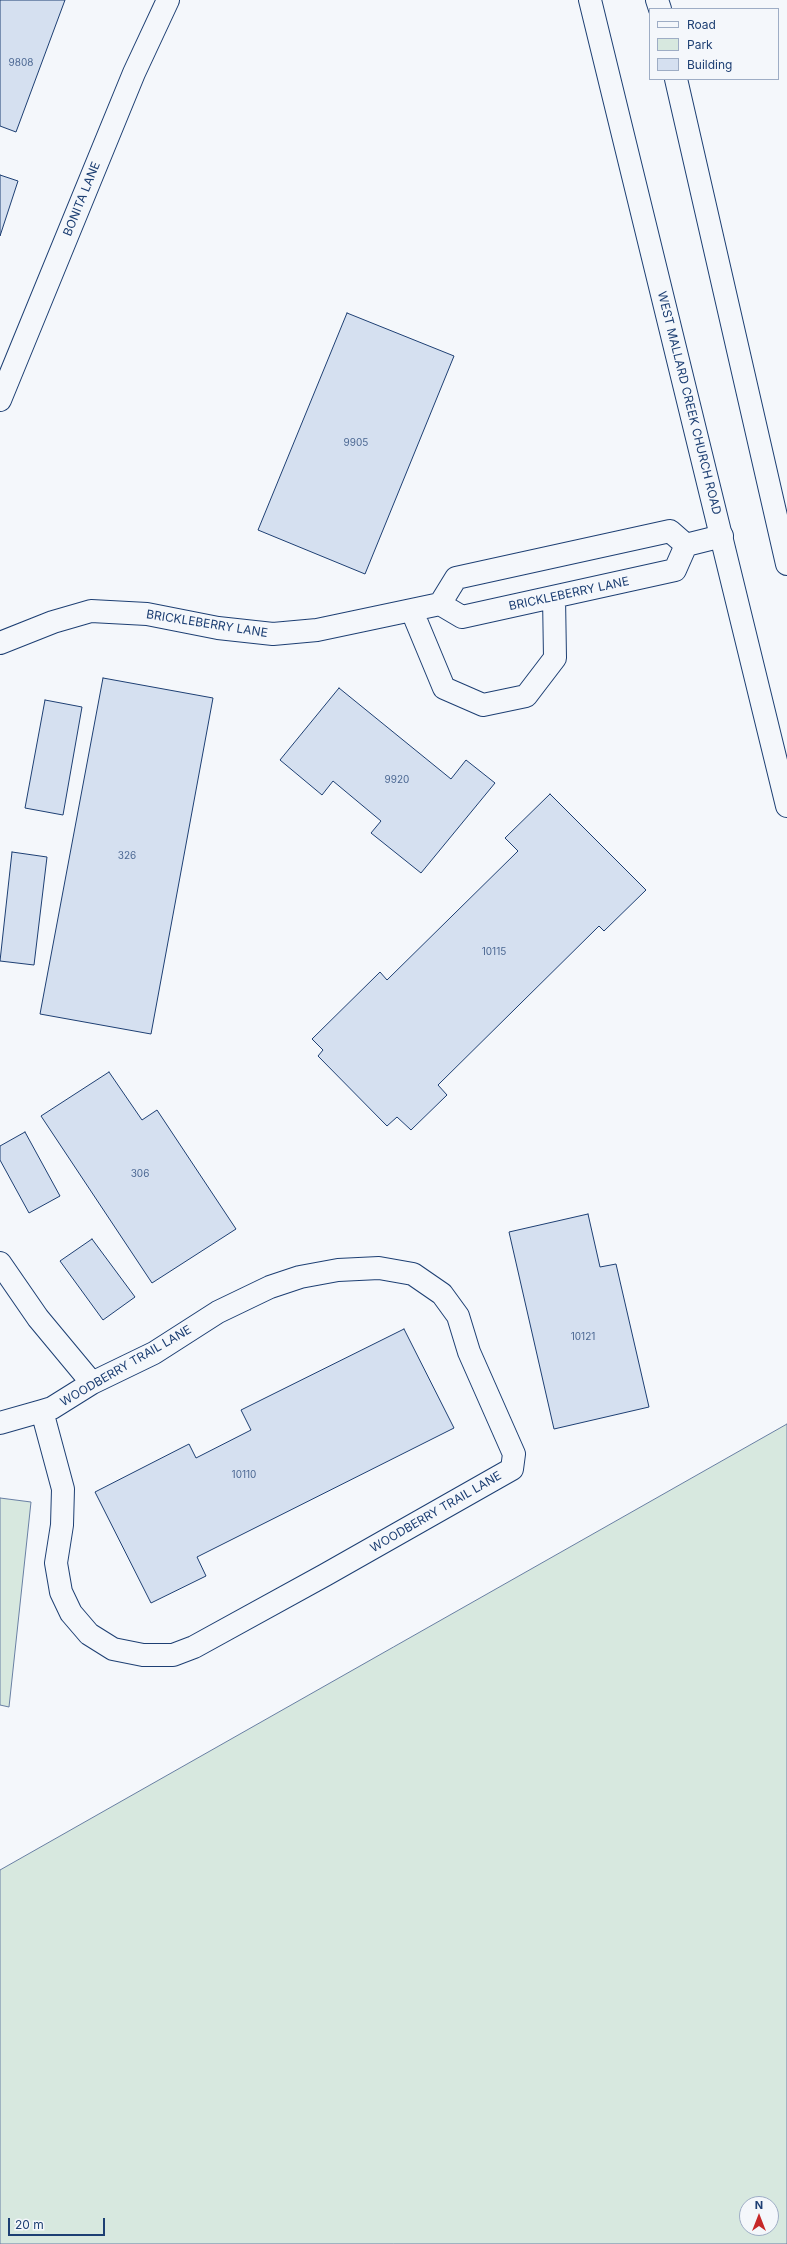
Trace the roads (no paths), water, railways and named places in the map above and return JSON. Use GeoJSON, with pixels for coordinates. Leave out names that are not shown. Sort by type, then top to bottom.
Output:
{"type":"FeatureCollection","features":[{"type":"Feature","properties":{"kind":"street","name":"BONITA LANE"},"geometry":{"type":"LineString","coordinates":[[0,400],[134,73],[168,0]]}},
{"type":"Feature","properties":{"kind":"street","name":"WEST MALLARD CREEK CHURCH ROAD"},"geometry":{"type":"LineString","coordinates":[[590,0],[787,806]]}},
{"type":"Feature","properties":{"kind":"street"},"geometry":{"type":"LineString","coordinates":[[676,80],[787,564]]}},
{"type":"Feature","properties":{"kind":"street"},"geometry":{"type":"LineString","coordinates":[[440,604],[456,578],[670,531],[686,545],[722,536]]}},
{"type":"Feature","properties":{"kind":"street","name":"BRICKLEBERRY LANE"},"geometry":{"type":"LineString","coordinates":[[0,643],[53,622],[91,611],[147,614],[218,628],[273,634],[317,630],[440,604],[462,617],[675,570],[686,545]]}},
{"type":"Feature","properties":{"kind":"street"},"geometry":{"type":"LineString","coordinates":[[412,611],[444,688],[484,705],[526,696],[555,658],[554,597]]}},
{"type":"Feature","properties":{"kind":"street"},"geometry":{"type":"LineString","coordinates":[[0,1263],[38,1318],[92,1383]]}},
{"type":"Feature","properties":{"kind":"street","name":"WOODBERRY TRAIL LANE"},"geometry":{"type":"LineString","coordinates":[[0,1423],[52,1408],[92,1383],[154,1353],[218,1312],[270,1287],[300,1276],[338,1270],[379,1268],[413,1274],[442,1294],[458,1316],[469,1352],[514,1454],[512,1469],[194,1647],[173,1655],[144,1655],[113,1649],[89,1634],[71,1613],[61,1592],[56,1563],[62,1525],[63,1489],[42,1411]]}}]}
